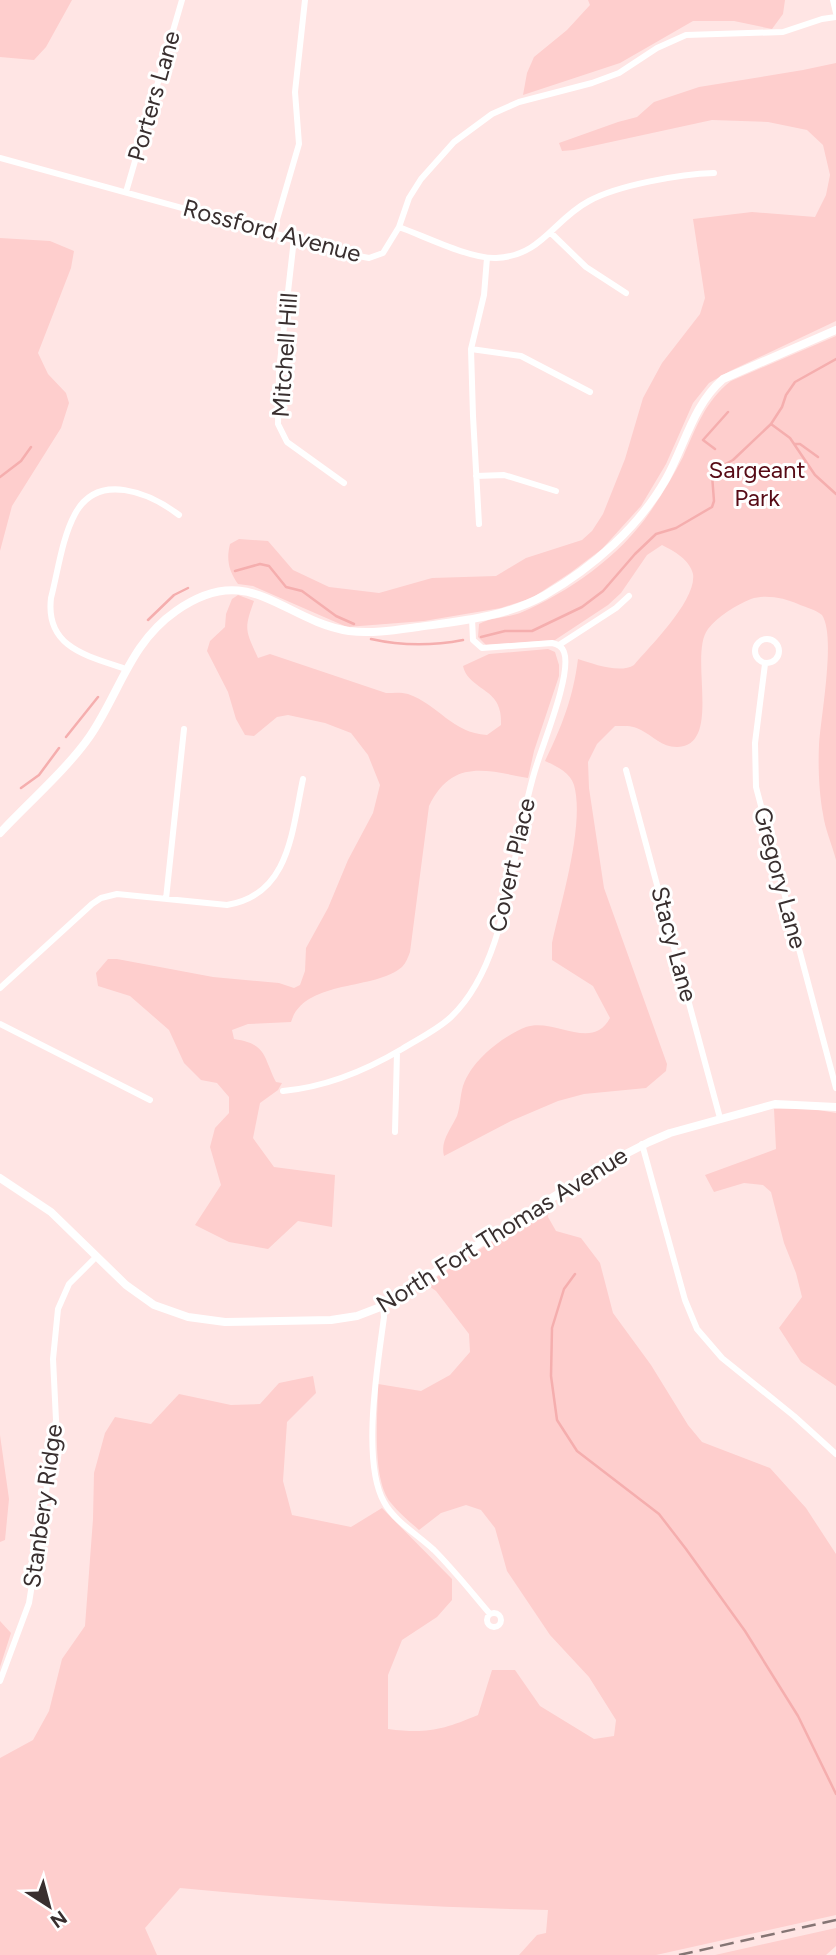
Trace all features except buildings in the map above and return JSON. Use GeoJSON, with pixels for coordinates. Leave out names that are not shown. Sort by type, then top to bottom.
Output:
{"type":"FeatureCollection","features":[{"type":"Feature","properties":{"kind":"street","name":"Porters Lane"},"geometry":{"type":"LineString","coordinates":[[127,192],[183,0]]}},
{"type":"Feature","properties":{"kind":"street"},"geometry":{"type":"LineString","coordinates":[[273,233],[299,144],[295,92],[305,0]]}},
{"type":"Feature","properties":{"kind":"street"},"geometry":{"type":"LineString","coordinates":[[833,0],[836,15]]}},
{"type":"Feature","properties":{"kind":"street","name":"Rossford Avenue"},"geometry":{"type":"LineString","coordinates":[[0,158],[364,258],[374,258],[387,250],[421,179],[454,142],[491,115],[519,102],[619,73],[657,48],[686,35],[783,33],[836,15]]}},
{"type":"Feature","properties":{"kind":"street"},"geometry":{"type":"LineString","coordinates":[[399,227],[487,258],[514,255],[527,251],[579,207],[598,197],[672,178],[714,173]]}},
{"type":"Feature","properties":{"kind":"street"},"geometry":{"type":"LineString","coordinates":[[551,233],[586,267],[626,293]]}},
{"type":"Feature","properties":{"kind":"street","name":"Mitchell Hill"},"geometry":{"type":"LineString","coordinates":[[294,239],[279,372],[278,424],[288,442],[344,483]]}},
{"type":"Feature","properties":{"kind":"street"},"geometry":{"type":"LineString","coordinates":[[479,524],[471,349],[484,295],[487,258]]}},
{"type":"Feature","properties":{"kind":"street"},"geometry":{"type":"LineString","coordinates":[[0,833],[90,735],[144,641],[175,612],[194,600],[224,590],[254,593],[354,632],[472,619],[525,605],[565,582],[607,550],[636,521],[665,481],[701,403],[723,379],[836,330]]}},
{"type":"Feature","properties":{"kind":"street"},"geometry":{"type":"LineString","coordinates":[[471,349],[522,356],[590,392]]}},
{"type":"Feature","properties":{"kind":"street"},"geometry":{"type":"LineString","coordinates":[[476,476],[504,475],[556,491]]}},
{"type":"Feature","properties":{"kind":"street"},"geometry":{"type":"LineString","coordinates":[[126,669],[78,652],[60,638],[55,629],[50,609],[51,598],[70,524],[80,505],[88,498],[110,489],[139,493],[163,503],[179,515]]}},
{"type":"Feature","properties":{"kind":"street"},"geometry":{"type":"LineString","coordinates":[[472,619],[473,640],[482,648],[542,643],[559,645],[616,608],[629,596]]}},
{"type":"Feature","properties":{"kind":"street","name":"Covert Place"},"geometry":{"type":"LineString","coordinates":[[283,1091],[328,1083],[397,1052],[450,1018],[469,993],[492,952],[522,817],[562,681],[565,653],[559,645]]}},
{"type":"Feature","properties":{"kind":"street","name":"Gregory Lane"},"geometry":{"type":"LineString","coordinates":[[765,664],[755,743],[756,787],[836,1088]]}},
{"type":"Feature","properties":{"kind":"street"},"geometry":{"type":"LineString","coordinates":[[166,899],[184,729]]}},
{"type":"Feature","properties":{"kind":"street","name":"Stacy Lane"},"geometry":{"type":"LineString","coordinates":[[626,770],[720,1118]]}},
{"type":"Feature","properties":{"kind":"street"},"geometry":{"type":"LineString","coordinates":[[0,988],[101,898],[117,894],[227,905],[250,899],[266,888],[283,863],[303,779]]}},
{"type":"Feature","properties":{"kind":"street"},"geometry":{"type":"LineString","coordinates":[[0,1024],[150,1100]]}},
{"type":"Feature","properties":{"kind":"street"},"geometry":{"type":"LineString","coordinates":[[395,1132],[397,1052]]}},
{"type":"Feature","properties":{"kind":"street","name":"North Fort Thomas Avenue"},"geometry":{"type":"LineString","coordinates":[[0,1178],[51,1212],[146,1301],[176,1313],[208,1321],[251,1323],[341,1319],[357,1317],[383,1306],[511,1223],[642,1144],[670,1133],[775,1104],[836,1107]]}},
{"type":"Feature","properties":{"kind":"street"},"geometry":{"type":"LineString","coordinates":[[642,1144],[685,1300],[697,1329],[722,1358],[836,1454]]}},
{"type":"Feature","properties":{"kind":"street","name":"Stanbery Ridge"},"geometry":{"type":"LineString","coordinates":[[0,1681],[29,1603],[41,1528],[56,1420],[53,1359],[58,1309],[69,1284],[97,1256]]}},
{"type":"Feature","properties":{"kind":"street"},"geometry":{"type":"LineString","coordinates":[[383,1306],[374,1404],[374,1460],[379,1491],[388,1508],[448,1565],[490,1615]]}},
{"type":"Feature","properties":{"kind":"green space"},"geometry":{"type":"Polygon","coordinates":[[[0,0],[72,0],[46,47],[34,60],[0,57],[0,0]]]}},
{"type":"Feature","properties":{"kind":"green space"},"geometry":{"type":"Polygon","coordinates":[[[588,0],[785,0],[783,14],[772,29],[734,21],[693,21],[620,63],[523,95],[527,73],[534,57],[567,30],[590,5],[588,0]]]}},
{"type":"Feature","properties":{"kind":"green space"},"geometry":{"type":"Polygon","coordinates":[[[836,63],[836,321],[709,383],[693,403],[666,464],[641,506],[602,549],[532,598],[501,608],[424,621],[347,627],[253,586],[238,584],[230,570],[228,555],[230,544],[239,539],[268,541],[293,570],[329,587],[379,593],[432,578],[496,576],[526,558],[582,540],[592,531],[603,514],[625,459],[643,398],[662,363],[700,314],[705,298],[693,219],[752,212],[815,217],[826,195],[830,175],[823,145],[807,130],[768,122],[712,120],[574,150],[562,151],[559,143],[637,117],[654,102],[699,87],[836,63]]]}},
{"type":"Feature","properties":{"kind":"green space"},"geometry":{"type":"Polygon","coordinates":[[[0,238],[50,241],[74,251],[71,268],[38,353],[48,374],[66,393],[69,403],[61,428],[12,506],[0,551],[0,238]]]}},
{"type":"Feature","properties":{"kind":"green space","name":"Sargeant Park"},"geometry":{"type":"Polygon","coordinates":[[[836,336],[836,860],[824,820],[819,780],[819,745],[828,657],[826,625],[820,613],[793,602],[769,597],[751,599],[733,608],[708,629],[701,658],[702,715],[699,731],[691,742],[673,747],[663,744],[638,728],[615,726],[597,744],[588,762],[589,788],[604,888],[667,1064],[666,1071],[646,1088],[584,1094],[558,1101],[511,1121],[444,1156],[445,1140],[457,1116],[465,1080],[478,1061],[496,1044],[526,1027],[537,1025],[583,1033],[593,1032],[602,1028],[610,1018],[593,986],[552,960],[552,943],[574,841],[577,801],[569,776],[545,761],[566,712],[578,659],[622,669],[634,665],[661,635],[688,597],[693,574],[685,560],[662,545],[647,555],[621,593],[608,605],[555,640],[486,645],[478,637],[479,624],[520,613],[557,595],[609,558],[650,512],[683,457],[708,406],[731,381],[836,336]]]}},
{"type":"Feature","properties":{"kind":"green space"},"geometry":{"type":"Polygon","coordinates":[[[238,595],[254,601],[247,630],[258,658],[270,654],[386,693],[408,694],[455,724],[475,733],[487,735],[501,725],[500,712],[492,696],[465,673],[463,666],[489,654],[548,649],[555,652],[559,665],[559,676],[534,751],[528,778],[484,771],[459,774],[438,791],[429,806],[410,952],[402,967],[375,980],[324,992],[298,1008],[291,1022],[248,1024],[232,1030],[234,1039],[253,1044],[263,1053],[276,1082],[282,1083],[278,1090],[260,1103],[253,1138],[274,1167],[335,1175],[332,1227],[298,1221],[268,1249],[229,1242],[195,1225],[221,1185],[210,1147],[215,1128],[229,1113],[229,1097],[217,1083],[201,1080],[184,1063],[169,1030],[130,996],[98,986],[96,973],[108,959],[117,959],[213,977],[279,983],[294,988],[300,985],[305,971],[306,948],[373,813],[380,785],[368,755],[351,733],[325,723],[288,715],[277,717],[254,736],[245,735],[236,719],[228,692],[207,651],[210,641],[225,627],[226,614],[232,599],[238,595]]]}},
{"type":"Feature","properties":{"kind":"green space"},"geometry":{"type":"Polygon","coordinates":[[[774,1109],[813,1109],[836,1113],[836,1386],[801,1362],[779,1328],[802,1297],[771,1192],[763,1185],[744,1183],[714,1192],[705,1175],[776,1149],[774,1109]]]}},
{"type":"Feature","properties":{"kind":"green space"},"geometry":{"type":"Polygon","coordinates":[[[549,1205],[548,1217],[556,1231],[581,1238],[600,1263],[613,1313],[651,1365],[688,1425],[702,1442],[770,1468],[806,1508],[836,1554],[836,1915],[656,1955],[519,1955],[537,1935],[546,1933],[548,1910],[364,1902],[180,1888],[145,1928],[157,1955],[0,1955],[0,1758],[33,1740],[49,1711],[62,1659],[85,1626],[94,1473],[105,1433],[115,1417],[151,1424],[179,1394],[231,1405],[260,1404],[279,1383],[313,1376],[316,1393],[287,1422],[283,1481],[292,1515],[351,1527],[382,1508],[452,1579],[452,1600],[437,1617],[402,1640],[388,1675],[388,1729],[434,1730],[478,1715],[492,1670],[515,1670],[540,1706],[594,1739],[614,1736],[616,1720],[589,1677],[550,1635],[507,1571],[495,1528],[481,1510],[466,1505],[441,1513],[419,1530],[391,1503],[385,1492],[378,1463],[378,1384],[421,1391],[450,1375],[470,1352],[469,1334],[436,1291],[426,1284],[549,1205]]]}},
{"type":"Feature","properties":{"kind":"green space"},"geometry":{"type":"Polygon","coordinates":[[[0,1435],[9,1499],[5,1540],[0,1542],[0,1435]]]}},
{"type":"Feature","properties":{"kind":"green space"},"geometry":{"type":"Polygon","coordinates":[[[0,1621],[11,1633],[0,1667],[0,1621]]]}},
{"type":"Feature","properties":{"kind":"green space"},"geometry":{"type":"Polygon","coordinates":[[[836,1928],[836,1946],[826,1955],[715,1955],[836,1928]]]}},
{"type":"Feature","properties":{"kind":"waterway"},"geometry":{"type":"LineString","coordinates":[[481,637],[505,631],[532,631],[582,607],[603,591],[656,534],[676,528],[712,507],[712,475],[716,469],[733,460],[771,424],[795,382],[836,359]]}},
{"type":"Feature","properties":{"kind":"waterway"},"geometry":{"type":"LineString","coordinates":[[715,449],[703,440],[728,412]]}},
{"type":"Feature","properties":{"kind":"waterway"},"geometry":{"type":"LineString","coordinates":[[771,424],[790,438],[815,475],[836,494]]}},
{"type":"Feature","properties":{"kind":"waterway"},"geometry":{"type":"LineString","coordinates":[[795,444],[800,444],[818,457]]}},
{"type":"Feature","properties":{"kind":"waterway"},"geometry":{"type":"LineString","coordinates":[[0,477],[21,461],[31,447]]}},
{"type":"Feature","properties":{"kind":"waterway"},"geometry":{"type":"LineString","coordinates":[[235,571],[260,564],[269,566],[286,587],[302,591],[336,616],[354,624]]}},
{"type":"Feature","properties":{"kind":"waterway"},"geometry":{"type":"LineString","coordinates":[[148,620],[174,595],[188,588]]}},
{"type":"Feature","properties":{"kind":"waterway"},"geometry":{"type":"LineString","coordinates":[[371,639],[417,644],[463,640]]}},
{"type":"Feature","properties":{"kind":"waterway"},"geometry":{"type":"LineString","coordinates":[[66,737],[98,697]]}},
{"type":"Feature","properties":{"kind":"waterway"},"geometry":{"type":"LineString","coordinates":[[21,788],[39,775],[59,748]]}},
{"type":"Feature","properties":{"kind":"waterway"},"geometry":{"type":"LineString","coordinates":[[575,1274],[564,1289],[552,1328],[551,1376],[557,1420],[577,1451],[659,1514],[686,1549],[745,1631],[798,1716],[836,1794]]}},
{"type":"Feature","properties":{"kind":"railway"},"geometry":{"type":"LineString","coordinates":[[679,1955],[836,1920]]}}]}
